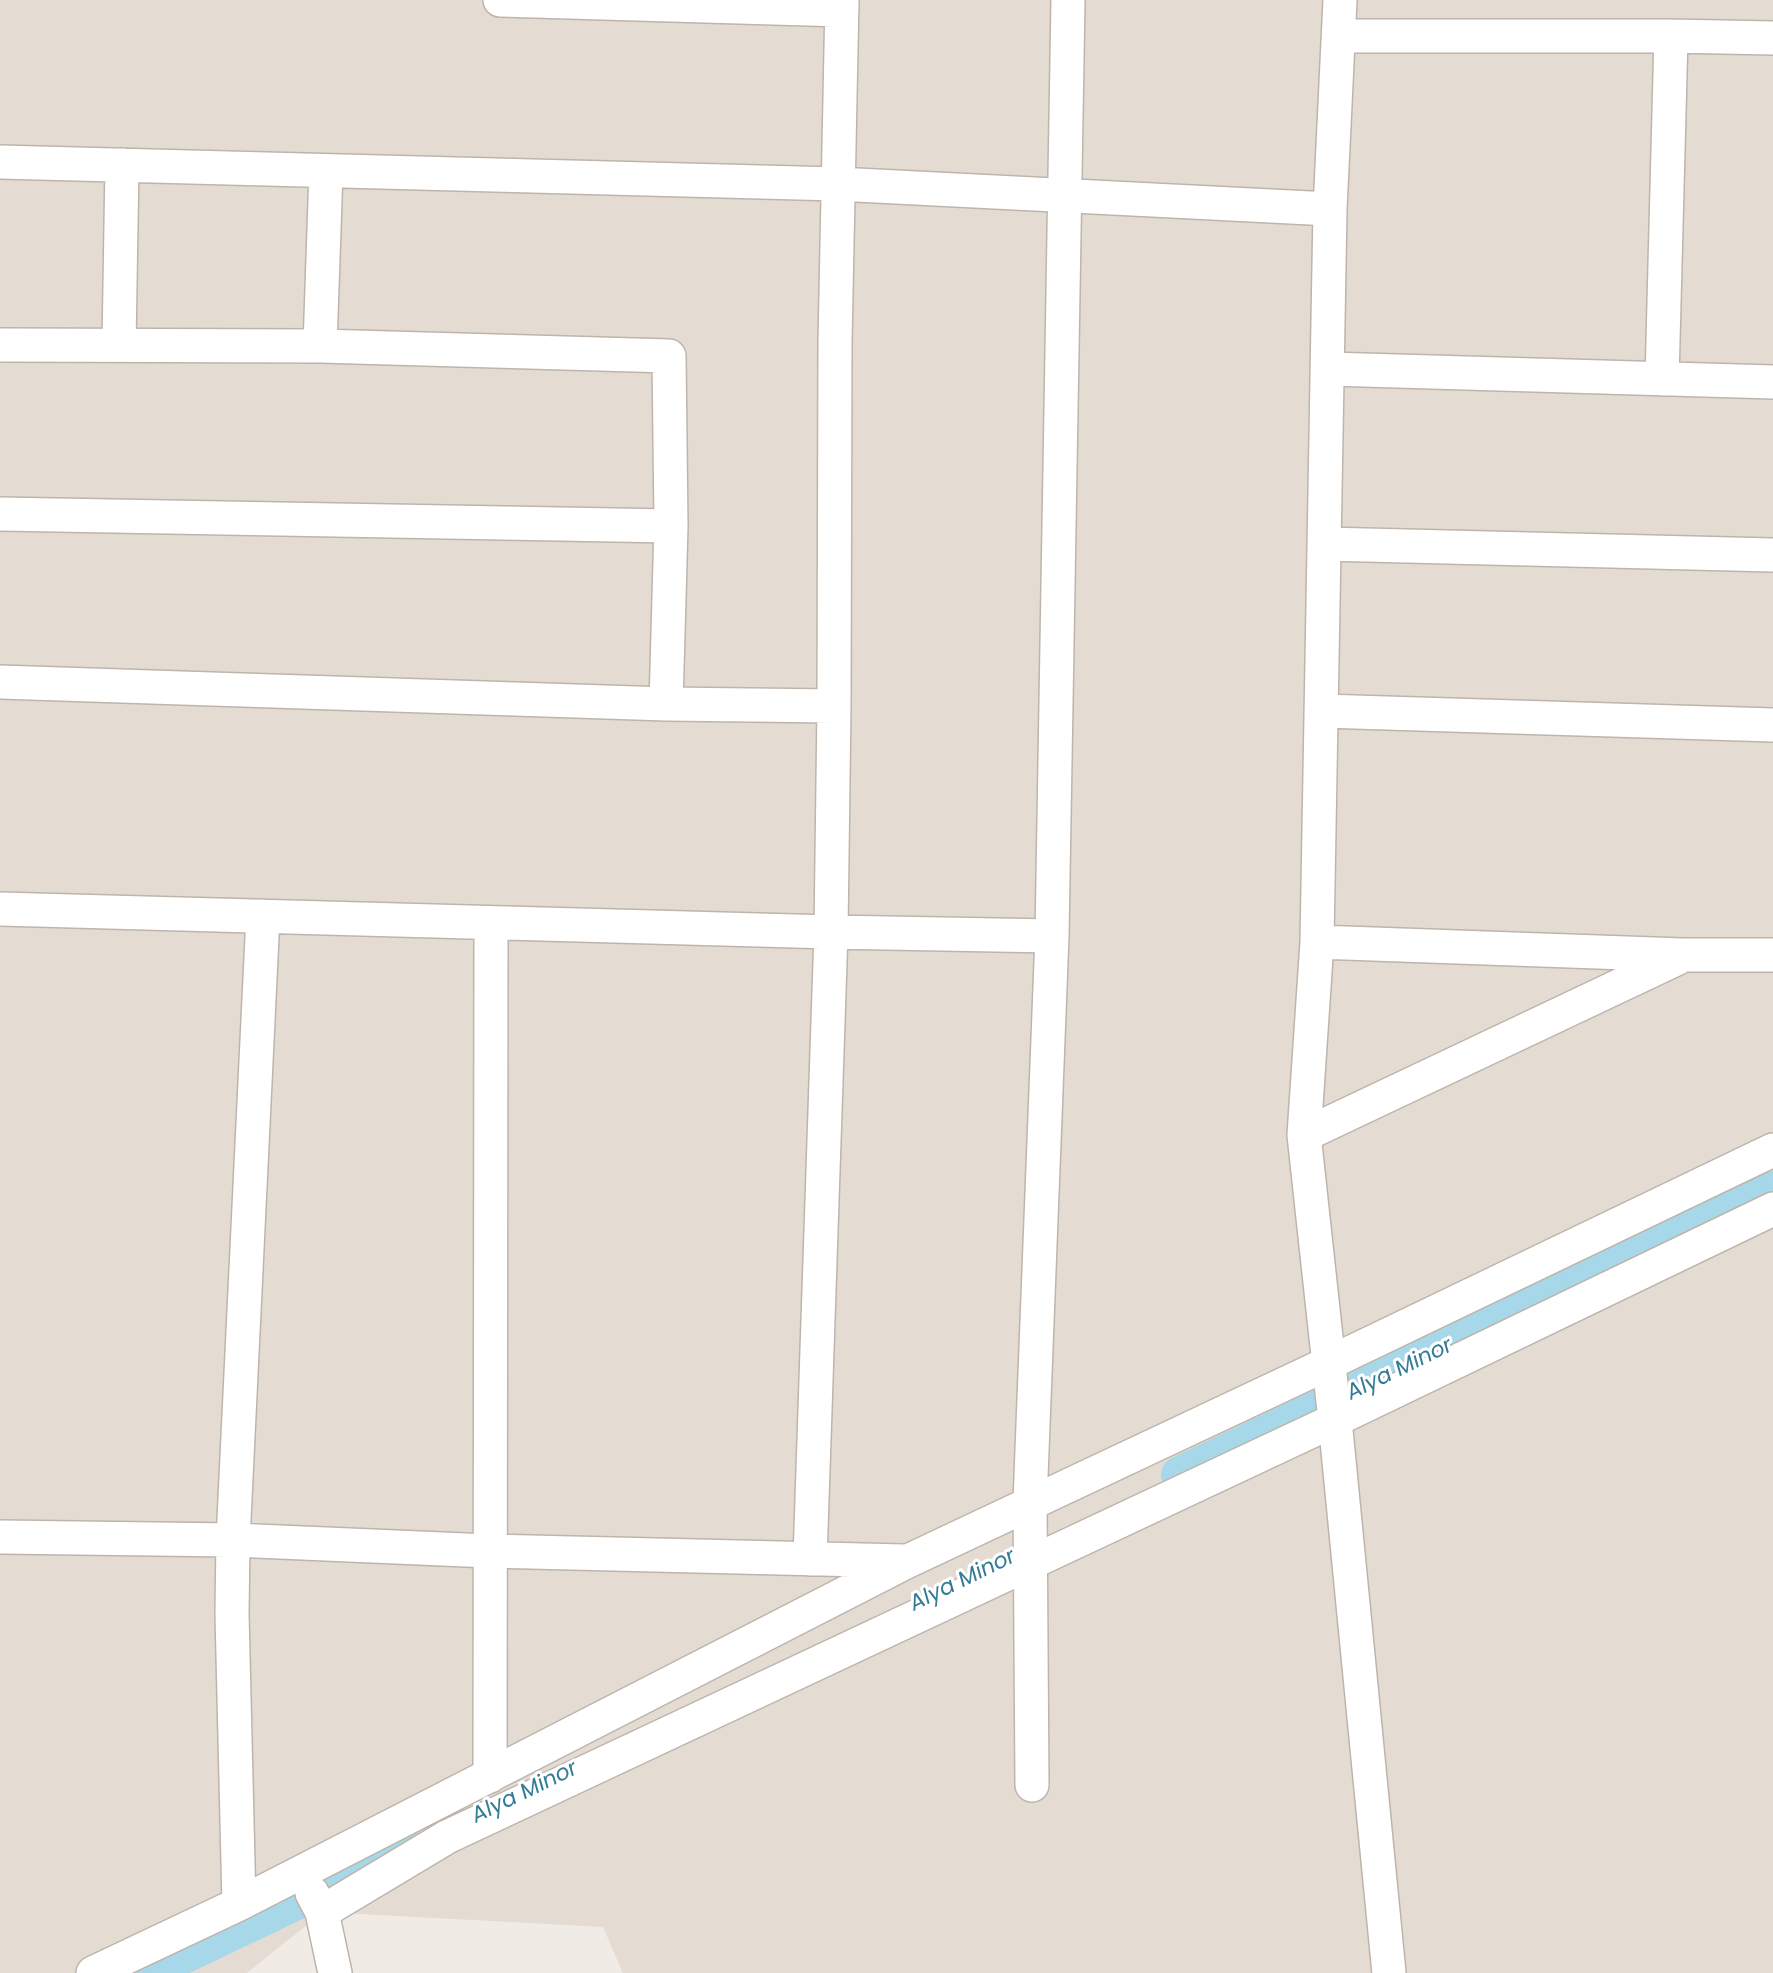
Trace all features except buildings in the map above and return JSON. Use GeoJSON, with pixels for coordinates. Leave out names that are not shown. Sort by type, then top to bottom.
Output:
{"type":"FeatureCollection","features":[{"type":"Feature","properties":{"kind":"street"},"geometry":{"type":"LineString","coordinates":[[500,0],[842,5],[835,342],[831,932],[810,1559]]}},
{"type":"Feature","properties":{"kind":"street"},"geometry":{"type":"LineString","coordinates":[[1032,1785],[1030,1502],[1052,936],[1068,0]]}},
{"type":"Feature","properties":{"kind":"street"},"geometry":{"type":"LineString","coordinates":[[1340,0],[1330,208],[1329,369],[1317,942],[1304,1135],[1335,1420],[1389,1973]]}},
{"type":"Feature","properties":{"kind":"street"},"geometry":{"type":"LineString","coordinates":[[1339,36],[1773,38]]}},
{"type":"Feature","properties":{"kind":"street"},"geometry":{"type":"LineString","coordinates":[[1662,379],[1671,36]]}},
{"type":"Feature","properties":{"kind":"street"},"geometry":{"type":"LineString","coordinates":[[0,162],[837,184],[1330,208]]}},
{"type":"Feature","properties":{"kind":"street"},"geometry":{"type":"LineString","coordinates":[[119,345],[122,165]]}},
{"type":"Feature","properties":{"kind":"street"},"geometry":{"type":"LineString","coordinates":[[320,346],[326,171]]}},
{"type":"Feature","properties":{"kind":"street"},"geometry":{"type":"LineString","coordinates":[[0,345],[320,346],[669,356],[671,526],[666,704]]}},
{"type":"Feature","properties":{"kind":"street"},"geometry":{"type":"LineString","coordinates":[[1329,369],[1773,382]]}},
{"type":"Feature","properties":{"kind":"street"},"geometry":{"type":"LineString","coordinates":[[0,514],[671,526]]}},
{"type":"Feature","properties":{"kind":"street"},"geometry":{"type":"LineString","coordinates":[[1325,544],[1773,555]]}},
{"type":"Feature","properties":{"kind":"street"},"geometry":{"type":"LineString","coordinates":[[0,682],[666,704],[834,706]]}},
{"type":"Feature","properties":{"kind":"street"},"geometry":{"type":"LineString","coordinates":[[1322,711],[1773,725]]}},
{"type":"Feature","properties":{"kind":"street"},"geometry":{"type":"LineString","coordinates":[[0,909],[1052,936]]}},
{"type":"Feature","properties":{"kind":"street"},"geometry":{"type":"LineString","coordinates":[[240,1904],[232,1614],[233,1540],[263,916]]}},
{"type":"Feature","properties":{"kind":"street"},"geometry":{"type":"LineString","coordinates":[[490,1776],[491,923]]}},
{"type":"Feature","properties":{"kind":"street"},"geometry":{"type":"LineString","coordinates":[[1317,942],[1682,956],[1773,956]]}},
{"type":"Feature","properties":{"kind":"street"},"geometry":{"type":"LineString","coordinates":[[1304,1135],[1682,956]]}},
{"type":"Feature","properties":{"kind":"street"},"geometry":{"type":"LineString","coordinates":[[93,1973],[240,1904],[906,1562],[1329,1363],[1773,1150]]}},
{"type":"Feature","properties":{"kind":"street"},"geometry":{"type":"LineString","coordinates":[[322,1912],[447,1837],[1335,1420],[1773,1209]]}},
{"type":"Feature","properties":{"kind":"street"},"geometry":{"type":"LineString","coordinates":[[0,1537],[233,1540],[489,1551],[906,1562]]}},
{"type":"Feature","properties":{"kind":"street"},"geometry":{"type":"LineString","coordinates":[[300,1873],[322,1912],[335,1973]]}},
{"type":"Feature","properties":{"kind":"shaded area"},"geometry":{"type":"Polygon","coordinates":[[[0,0],[1773,0],[1773,1973],[623,1973],[603,1927],[323,1912],[247,1973],[0,1973],[0,0]]]}},
{"type":"Feature","properties":{"kind":"waterway","name":"Alya Minor"},"geometry":{"type":"LineString","coordinates":[[1180,1475],[1773,1190]]}},
{"type":"Feature","properties":{"kind":"waterway","name":"Alya Minor"},"geometry":{"type":"LineString","coordinates":[[152,1973],[179,1957],[407,1848]]}}]}
